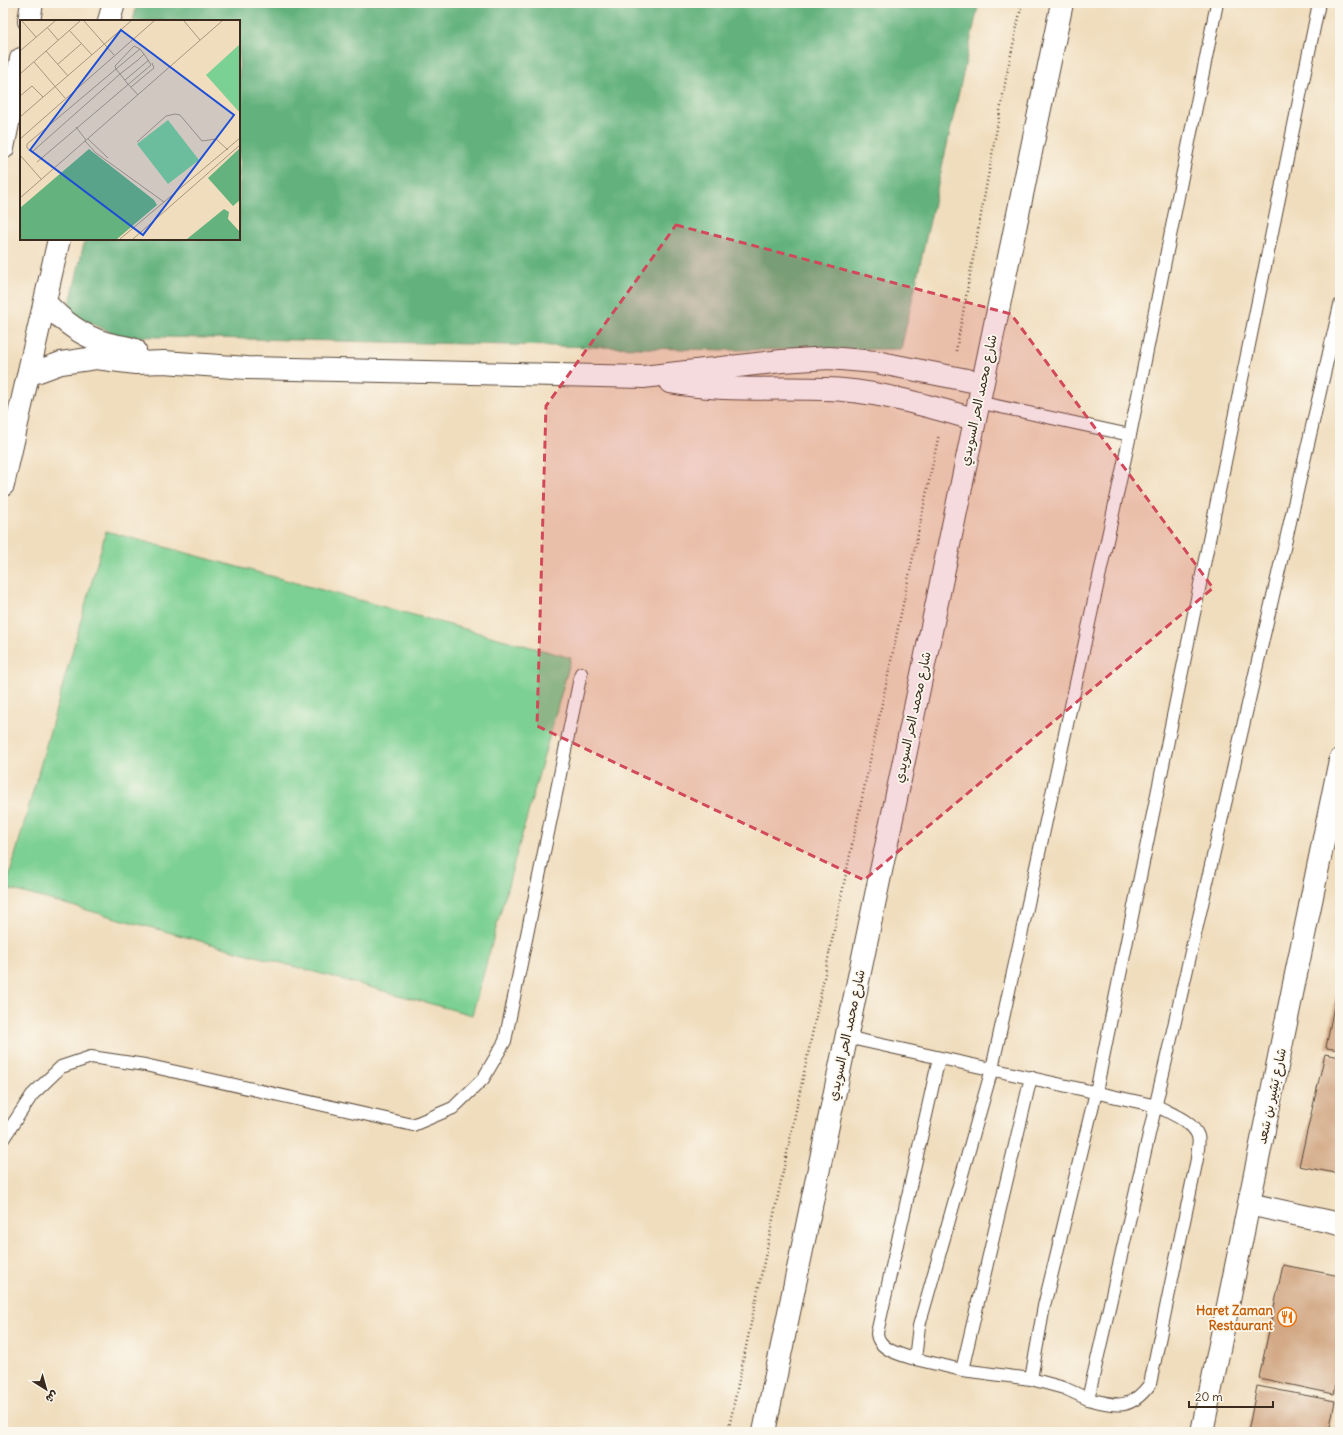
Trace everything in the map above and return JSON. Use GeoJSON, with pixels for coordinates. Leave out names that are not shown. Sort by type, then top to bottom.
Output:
{"type":"FeatureCollection","features":[{"type":"Feature","properties":{"kind":"street"},"geometry":{"type":"LineString","coordinates":[[29,20],[32,3]]}},
{"type":"Feature","properties":{"kind":"street"},"geometry":{"type":"LineString","coordinates":[[109,20],[114,3]]}},
{"type":"Feature","properties":{"kind":"street","name":"شارع محمد الحر السويدي"},"geometry":{"type":"LineString","coordinates":[[764,1432],[1062,3]]}},
{"type":"Feature","properties":{"kind":"street"},"geometry":{"type":"LineString","coordinates":[[3,148],[20,64]]}},
{"type":"Feature","properties":{"kind":"street"},"geometry":{"type":"LineString","coordinates":[[3,485],[59,240]]}},
{"type":"Feature","properties":{"kind":"street"},"geometry":{"type":"LineString","coordinates":[[45,302],[66,323],[92,339],[131,348],[164,362]]}},
{"type":"Feature","properties":{"kind":"street"},"geometry":{"type":"LineString","coordinates":[[28,375],[44,368],[79,359],[96,358],[136,363],[164,362],[247,368],[643,377],[711,387],[842,390],[870,393],[944,410],[978,401]]}},
{"type":"Feature","properties":{"kind":"street"},"geometry":{"type":"LineString","coordinates":[[643,377],[806,359],[837,359],[876,362],[951,377],[978,401]]}},
{"type":"Feature","properties":{"kind":"street"},"geometry":{"type":"LineString","coordinates":[[870,393],[876,362]]}},
{"type":"Feature","properties":{"kind":"street","name":"شارع بَشِير بن سَعد"},"geometry":{"type":"LineString","coordinates":[[1202,1432],[1340,760]]}},
{"type":"Feature","properties":{"kind":"street"},"geometry":{"type":"LineString","coordinates":[[1249,1204],[1340,1224]]}},
{"type":"Feature","properties":{"kind":"lane"},"geometry":{"type":"LineString","coordinates":[[915,1359],[919,1326],[992,1069],[1130,435],[1217,3]]}},
{"type":"Feature","properties":{"kind":"lane"},"geometry":{"type":"LineString","coordinates":[[1031,1379],[1044,1306],[1096,1092],[1319,3]]}},
{"type":"Feature","properties":{"kind":"lane"},"geometry":{"type":"LineString","coordinates":[[1088,1399],[1157,1106],[1340,305]]}},
{"type":"Feature","properties":{"kind":"lane"},"geometry":{"type":"LineString","coordinates":[[978,401],[1130,435]]}},
{"type":"Feature","properties":{"kind":"lane"},"geometry":{"type":"LineString","coordinates":[[3,1139],[32,1095],[61,1067],[91,1057],[145,1065],[413,1125],[453,1108],[483,1079],[506,1041],[581,673]]}},
{"type":"Feature","properties":{"kind":"lane"},"geometry":{"type":"LineString","coordinates":[[846,1037],[1157,1106],[1184,1121],[1192,1128],[1198,1137],[1197,1159],[1150,1384],[1141,1397],[1130,1403],[1113,1405],[1088,1399],[1064,1388],[1031,1379],[962,1370],[915,1359],[894,1352],[881,1344],[878,1339],[877,1333],[939,1058]]}},
{"type":"Feature","properties":{"kind":"lane"},"geometry":{"type":"LineString","coordinates":[[962,1370],[1031,1077]]}},
{"type":"Feature","properties":{"kind":"path"},"geometry":{"type":"LineString","coordinates":[[951,377],[1007,73],[1022,3]]}},
{"type":"Feature","properties":{"kind":"path"},"geometry":{"type":"LineString","coordinates":[[728,1432],[944,410]]}},
{"type":"Feature","properties":{"kind":"highlighted area"},"geometry":{"type":"Polygon","coordinates":[[[676,225],[1011,314],[1213,588],[864,880],[537,726],[546,406],[676,225]]]}},
{"type":"Feature","properties":{"kind":"green space"},"geometry":{"type":"Polygon","coordinates":[[[137,3],[979,3],[901,349],[728,350],[119,336],[68,312],[85,240],[240,240],[240,20],[133,20],[137,3]]]}},
{"type":"Feature","properties":{"kind":"green space"},"geometry":{"type":"Polygon","coordinates":[[[106,531],[571,658],[472,1015],[6,888],[106,531]]]}},
{"type":"Feature","properties":{"kind":"building"},"geometry":{"type":"Polygon","coordinates":[[[1340,979],[1340,1050],[1326,1048],[1340,979]]]}},
{"type":"Feature","properties":{"kind":"building"},"geometry":{"type":"Polygon","coordinates":[[[1325,1054],[1340,1057],[1340,1174],[1299,1166],[1325,1054]]]}},
{"type":"Feature","properties":{"kind":"building"},"geometry":{"type":"Polygon","coordinates":[[[1283,1265],[1340,1276],[1340,1364],[1334,1394],[1259,1378],[1283,1265]]]}},
{"type":"Feature","properties":{"kind":"building"},"geometry":{"type":"Polygon","coordinates":[[[1257,1386],[1335,1401],[1329,1432],[1248,1432],[1257,1386]]]}},
{"type":"Feature","properties":{"kind":"place","name":"Haret Zaman Restaurant"},"geometry":{"type":"Point","coordinates":[1287,1317]}}]}
